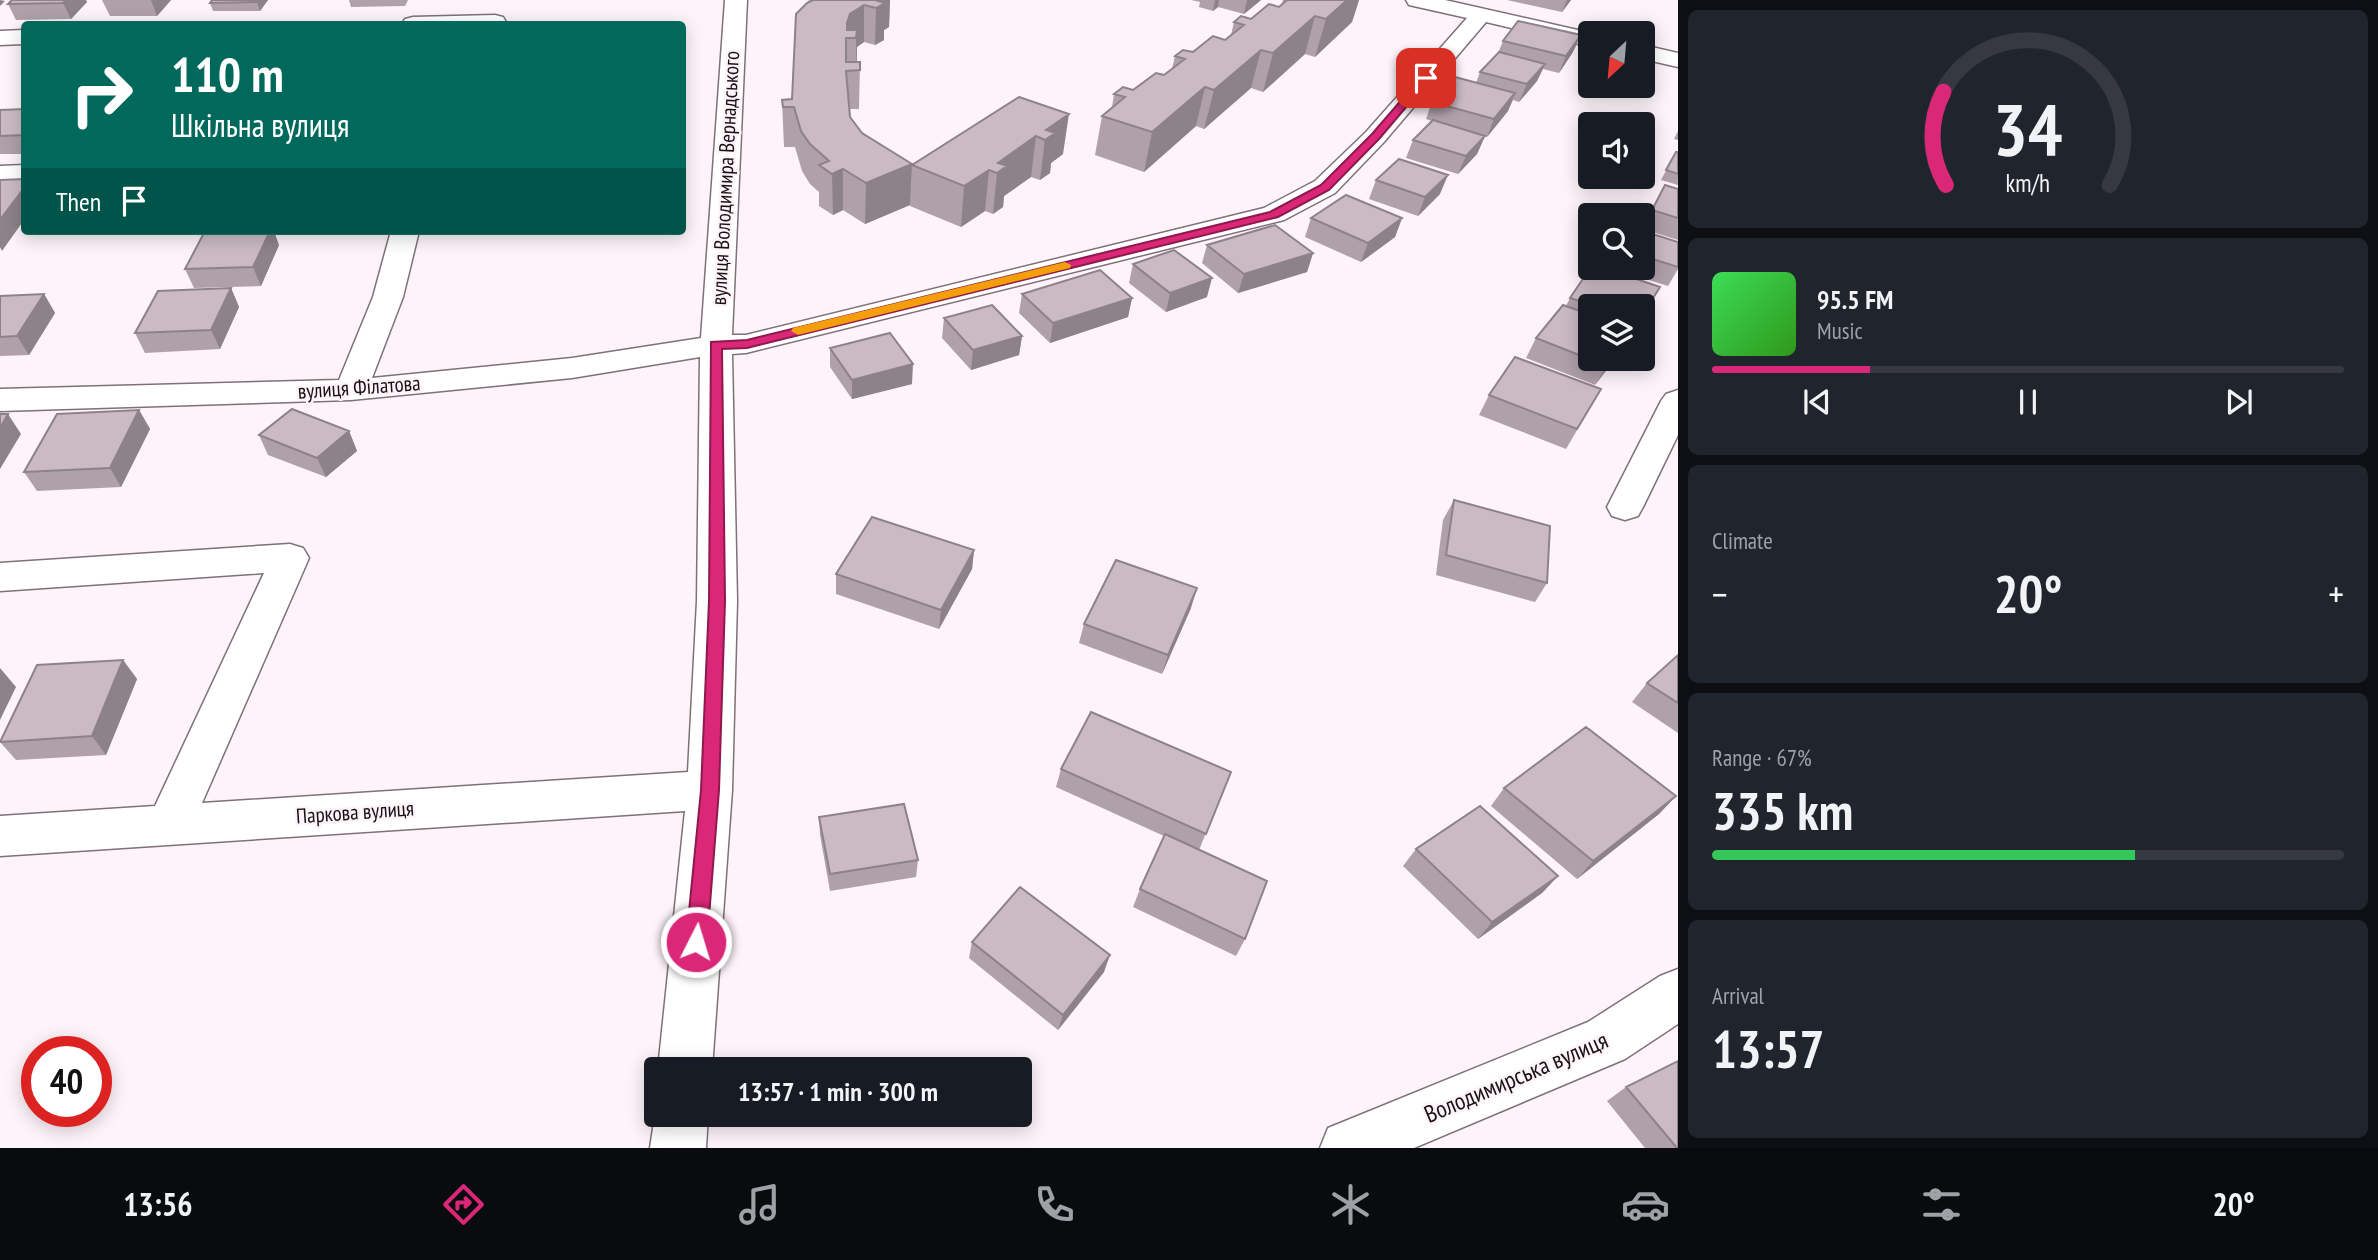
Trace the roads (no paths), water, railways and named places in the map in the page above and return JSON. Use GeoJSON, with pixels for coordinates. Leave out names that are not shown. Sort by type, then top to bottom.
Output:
{"type":"FeatureCollection","features":[{"type":"Feature","properties":{"kind":"street","name":"вулиця Володимира Вернадського"},"geometry":{"type":"LineString","coordinates":[[686,1057],[710,790],[717,601],[716,345],[736,0]]}},
{"type":"Feature","properties":{"kind":"street"},"geometry":{"type":"LineString","coordinates":[[1417,0],[1578,37]]}},
{"type":"Feature","properties":{"kind":"street","name":"вулиця Філатова"},"geometry":{"type":"LineString","coordinates":[[0,400],[351,390],[572,368],[716,345],[747,344],[1274,214],[1325,187],[1375,137],[1481,15]]}},
{"type":"Feature","properties":{"kind":"street"},"geometry":{"type":"LineString","coordinates":[[456,21],[500,18]]}},
{"type":"Feature","properties":{"kind":"street"},"geometry":{"type":"LineString","coordinates":[[0,38],[21,37]]}},
{"type":"Feature","properties":{"kind":"street"},"geometry":{"type":"LineString","coordinates":[[1656,55],[1678,60]]}},
{"type":"Feature","properties":{"kind":"street"},"geometry":{"type":"LineString","coordinates":[[0,174],[21,173]]}},
{"type":"Feature","properties":{"kind":"street"},"geometry":{"type":"LineString","coordinates":[[351,390],[388,296],[404,235]]}},
{"type":"Feature","properties":{"kind":"street"},"geometry":{"type":"LineString","coordinates":[[1625,507],[1678,401]]}},
{"type":"Feature","properties":{"kind":"street"},"geometry":{"type":"LineString","coordinates":[[0,577],[290,558],[170,824]]}},
{"type":"Feature","properties":{"kind":"street","name":"Паркова вулиця"},"geometry":{"type":"LineString","coordinates":[[0,836],[710,790]]}},
{"type":"Feature","properties":{"kind":"street","name":"Володимирська вулиця"},"geometry":{"type":"LineString","coordinates":[[1348,1148],[1606,1041],[1678,994]]}},
{"type":"Feature","properties":{"kind":"street"},"geometry":{"type":"LineString","coordinates":[[678,1148],[680,1127]]}}]}
